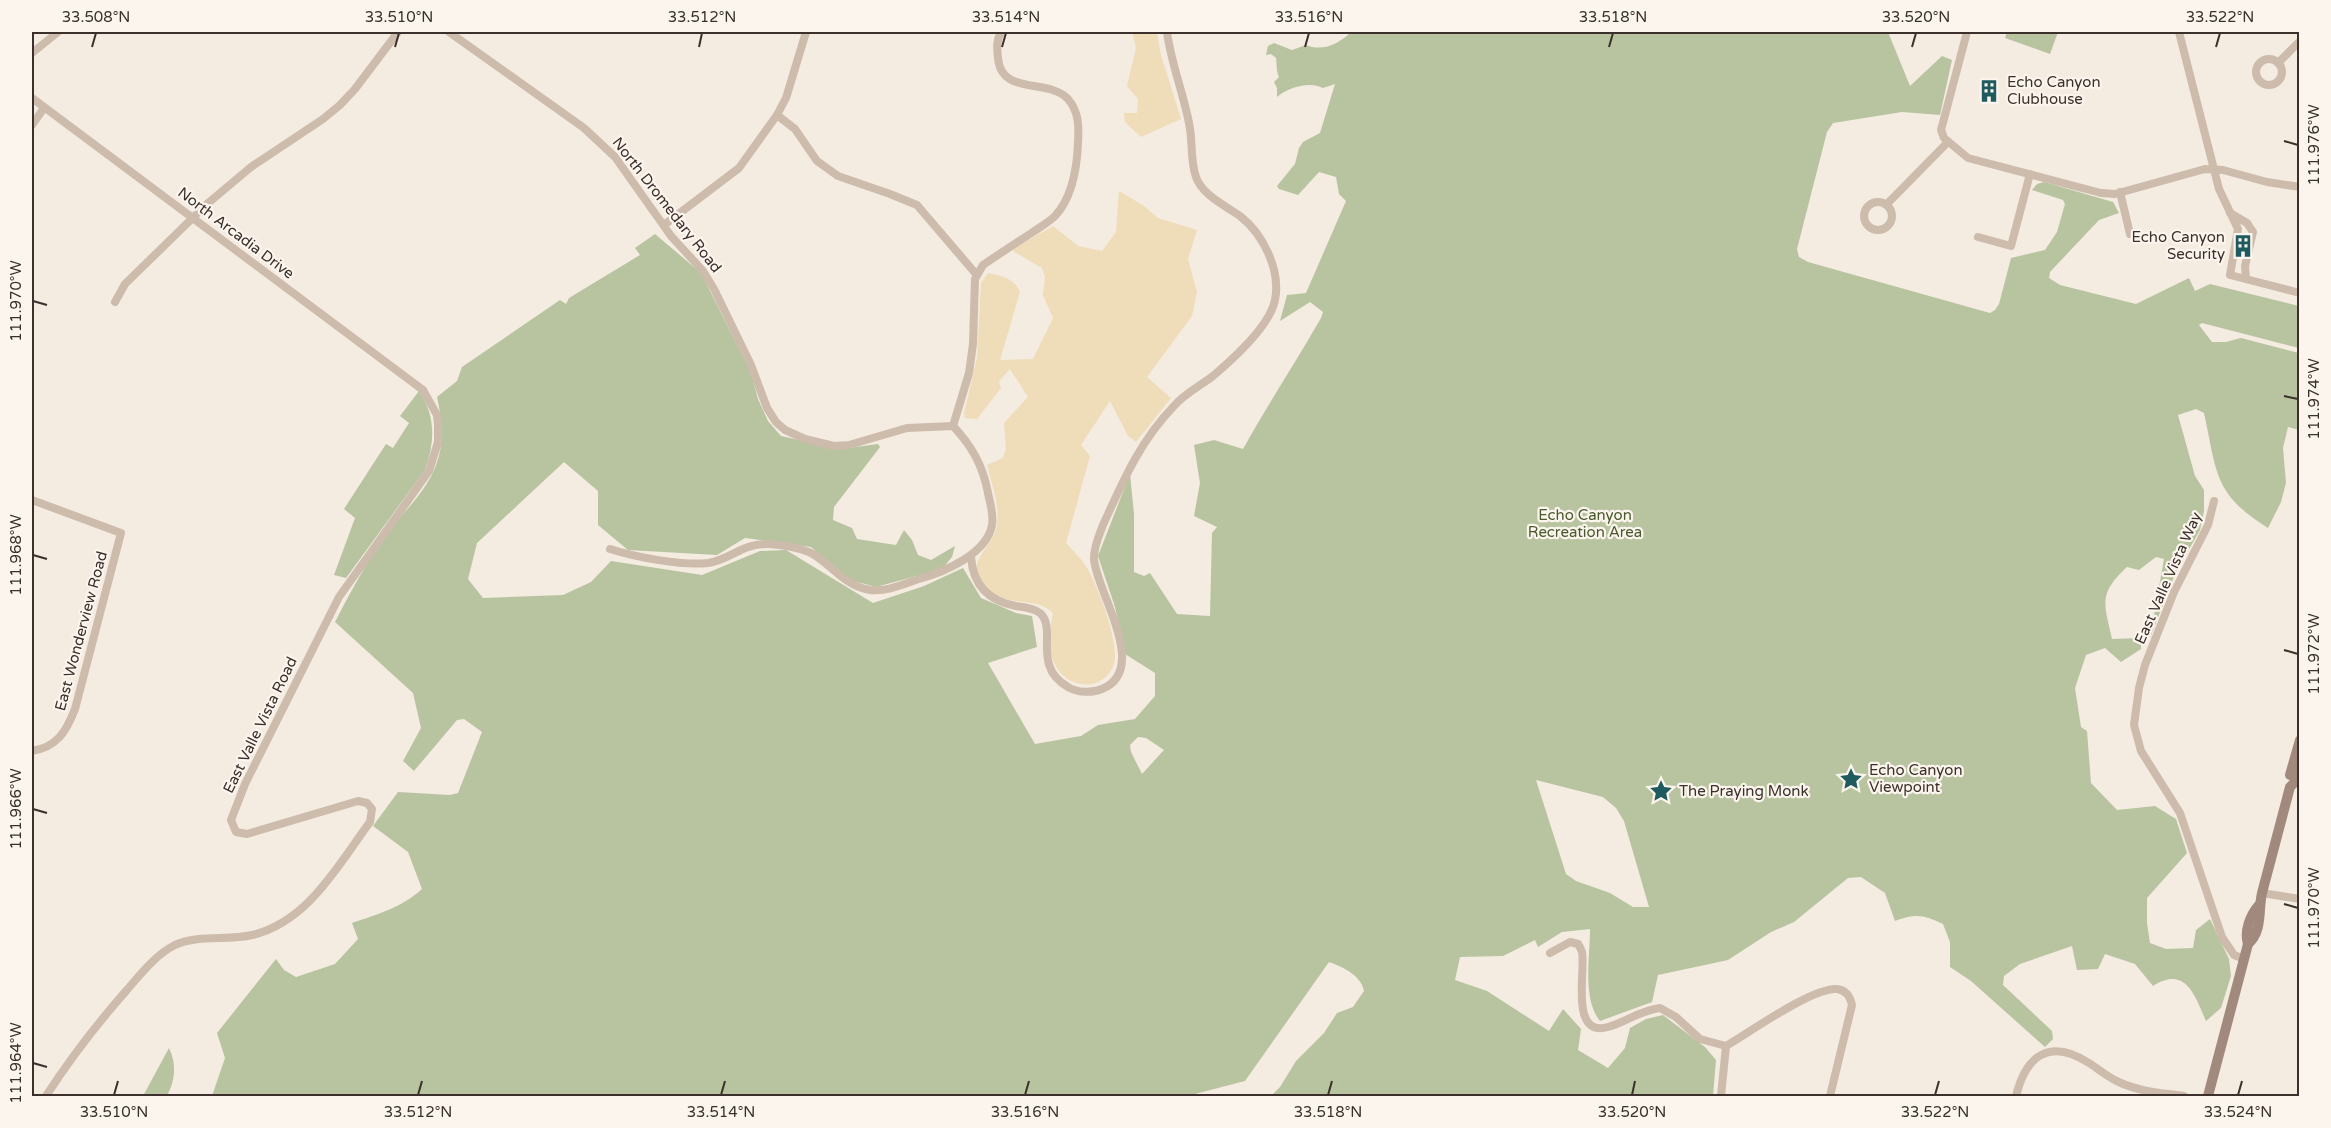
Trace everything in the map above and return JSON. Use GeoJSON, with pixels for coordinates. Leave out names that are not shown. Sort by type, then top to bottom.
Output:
{"type":"FeatureCollection","features":[{"type":"Feature","properties":{"kind":"street"},"geometry":{"type":"LineString","coordinates":[[32,53],[58,32]]}},
{"type":"Feature","properties":{"kind":"street"},"geometry":{"type":"LineString","coordinates":[[115,302],[125,284],[167,246],[193,217],[251,167],[323,119],[339,105],[355,89],[398,32]]}},
{"type":"Feature","properties":{"kind":"street","name":"North Dromedary Road"},"geometry":{"type":"LineString","coordinates":[[449,32],[599,141],[615,157],[664,225],[703,271],[751,365],[767,408],[776,422],[785,430],[805,439],[834,446],[849,445],[907,428],[953,426]]}},
{"type":"Feature","properties":{"kind":"street"},"geometry":{"type":"LineString","coordinates":[[664,225],[738,168],[777,115],[786,98],[806,32]]}},
{"type":"Feature","properties":{"kind":"street"},"geometry":{"type":"LineString","coordinates":[[610,549],[630,555],[688,563],[708,563],[751,544],[783,546],[811,552],[845,580],[871,590],[887,589],[937,574],[971,557],[990,532],[991,510],[986,480],[974,450],[953,426],[969,373],[973,344],[976,274],[983,265],[1055,217],[1065,203],[1077,165],[1079,121],[1076,111],[1067,98],[1056,92],[1012,82],[1002,72],[998,63],[996,42],[1001,32]]}},
{"type":"Feature","properties":{"kind":"street"},"geometry":{"type":"LineString","coordinates":[[971,557],[974,576],[984,592],[992,598],[1040,613],[1046,622],[1049,668],[1056,678],[1072,689],[1082,692],[1100,691],[1110,685],[1119,669],[1122,649],[1119,632],[1096,569],[1094,556],[1096,541],[1131,462],[1160,421],[1189,392],[1213,376],[1258,331],[1270,314],[1275,299],[1276,283],[1270,258],[1256,231],[1213,197],[1202,187],[1196,177],[1189,123],[1169,50],[1167,32]]}},
{"type":"Feature","properties":{"kind":"street"},"geometry":{"type":"LineString","coordinates":[[1967,32],[1941,130],[1944,138],[1968,158],[2101,193],[2120,192],[2196,170],[2214,169],[2300,188]]}},
{"type":"Feature","properties":{"kind":"street"},"geometry":{"type":"LineString","coordinates":[[2179,32],[2222,199],[2238,233],[2230,275],[2300,293]]}},
{"type":"Feature","properties":{"kind":"street"},"geometry":{"type":"LineString","coordinates":[[2278,63],[2300,41]]}},
{"type":"Feature","properties":{"kind":"street","name":"North Arcadia Drive"},"geometry":{"type":"LineString","coordinates":[[32,98],[423,390]]}},
{"type":"Feature","properties":{"kind":"street"},"geometry":{"type":"LineString","coordinates":[[32,125],[44,108]]}},
{"type":"Feature","properties":{"kind":"street"},"geometry":{"type":"LineString","coordinates":[[777,115],[795,129],[817,161],[838,176],[917,205],[976,274]]}},
{"type":"Feature","properties":{"kind":"street"},"geometry":{"type":"LineString","coordinates":[[1886,205],[1948,142]]}},
{"type":"Feature","properties":{"kind":"street"},"geometry":{"type":"LineString","coordinates":[[1978,237],[2011,246],[2030,174]]}},
{"type":"Feature","properties":{"kind":"street"},"geometry":{"type":"LineString","coordinates":[[2120,192],[2130,234]]}},
{"type":"Feature","properties":{"kind":"street"},"geometry":{"type":"LineString","coordinates":[[2230,213],[2247,223],[2253,232],[2246,262],[2246,279]]}},
{"type":"Feature","properties":{"kind":"street","name":"East Valle Vista Road"},"geometry":{"type":"LineString","coordinates":[[46,1096],[88,1035],[153,962],[175,945],[191,940],[249,936],[264,932],[295,916],[311,901],[370,822],[372,809],[367,803],[358,801],[247,834],[236,832],[231,820],[244,784],[339,597],[429,471],[438,442],[438,424],[437,415],[423,390]]}},
{"type":"Feature","properties":{"kind":"street","name":"East Wonderview Road"},"geometry":{"type":"LineString","coordinates":[[32,500],[121,533],[75,709],[67,730],[55,743],[32,751]]}},
{"type":"Feature","properties":{"kind":"street","name":"East Valle Vista Way"},"geometry":{"type":"LineString","coordinates":[[2214,501],[2208,525],[2174,592],[2145,665],[2134,725],[2141,751],[2180,813],[2222,937],[2234,955],[2244,959]]}},
{"type":"Feature","properties":{"kind":"street"},"geometry":{"type":"LineString","coordinates":[[2208,1096],[2248,944],[2246,937],[2253,913],[2259,905],[2300,740]]}},
{"type":"Feature","properties":{"kind":"street"},"geometry":{"type":"LineString","coordinates":[[2290,787],[2296,781],[2300,766]]}},
{"type":"Feature","properties":{"kind":"street"},"geometry":{"type":"LineString","coordinates":[[2262,893],[2300,899]]}},
{"type":"Feature","properties":{"kind":"street"},"geometry":{"type":"LineString","coordinates":[[1550,953],[1570,942],[1578,944],[1582,953],[1582,1006],[1590,1025],[1595,1028],[1606,1028],[1644,1012],[1660,1008],[1677,1017],[1700,1039],[1726,1046],[1814,994],[1836,989],[1845,991],[1852,1005],[1830,1096]]}},
{"type":"Feature","properties":{"kind":"street"},"geometry":{"type":"LineString","coordinates":[[1721,1096],[1726,1046]]}},
{"type":"Feature","properties":{"kind":"street"},"geometry":{"type":"LineString","coordinates":[[2016,1096],[2027,1067],[2043,1053],[2051,1050],[2077,1057],[2112,1079],[2133,1088],[2184,1096]]}},
{"type":"Feature","properties":{"kind":"green space","name":"Echo Canyon Recreation Area"},"geometry":{"type":"Polygon","coordinates":[[[1351,32],[1888,32],[1910,86],[1942,56],[1952,60],[1940,115],[1902,112],[1833,123],[1827,132],[1797,249],[1799,257],[1808,262],[1990,313],[1999,304],[2011,258],[2045,250],[2057,232],[2065,204],[2063,200],[2032,190],[2037,184],[2044,182],[2113,202],[2119,213],[2099,220],[2050,272],[2049,278],[2060,285],[2136,304],[2189,278],[2195,291],[2210,284],[2299,306],[2299,348],[2202,323],[2199,325],[2212,342],[2226,342],[2241,338],[2299,353],[2299,430],[2288,427],[2283,448],[2286,483],[2281,502],[2268,528],[2237,504],[2220,480],[2204,413],[2196,409],[2178,415],[2195,476],[2204,490],[2204,511],[2200,530],[2175,574],[2150,638],[2164,559],[2156,557],[2139,570],[2127,567],[2118,576],[2107,592],[2106,600],[2112,639],[2141,638],[2141,649],[2121,662],[2105,648],[2086,655],[2075,688],[2081,727],[2087,731],[2091,783],[2117,810],[2155,806],[2176,819],[2187,853],[2147,898],[2150,943],[2166,949],[2193,948],[2196,930],[2210,919],[2229,959],[2231,976],[2221,1008],[2206,1021],[2193,993],[2181,981],[2164,980],[2153,986],[2135,964],[2105,954],[2098,969],[2077,970],[2072,946],[2020,964],[2004,976],[2003,985],[2052,1031],[2053,1039],[2045,1047],[1971,981],[1950,967],[1950,942],[1943,924],[1920,916],[1895,921],[1885,893],[1861,877],[1848,878],[1794,922],[1771,932],[1728,960],[1658,975],[1652,1002],[1600,1021],[1594,1012],[1589,990],[1590,929],[1562,932],[1538,947],[1535,940],[1503,956],[1460,957],[1455,980],[1487,991],[1549,1031],[1563,1009],[1581,1029],[1578,1050],[1608,1068],[1625,1048],[1630,1028],[1646,1019],[1663,1015],[1705,1047],[1716,1060],[1713,1096],[1271,1096],[1280,1087],[1296,1061],[1324,1033],[1337,1013],[1353,1007],[1364,991],[1355,976],[1329,962],[1245,1081],[1187,1096],[212,1096],[225,1058],[217,1033],[276,959],[284,970],[296,977],[335,964],[358,939],[352,923],[397,906],[422,889],[408,852],[373,826],[398,792],[450,795],[458,793],[482,732],[464,719],[457,720],[414,771],[403,761],[421,728],[413,693],[335,622],[373,555],[432,475],[442,439],[437,397],[457,381],[462,367],[560,300],[566,304],[569,298],[640,255],[635,248],[655,234],[701,273],[751,373],[758,399],[768,421],[781,436],[840,449],[878,444],[880,447],[834,507],[833,520],[852,528],[857,539],[896,545],[904,530],[912,540],[918,555],[931,560],[955,546],[952,557],[942,569],[876,587],[850,580],[811,547],[745,538],[717,555],[628,550],[598,525],[598,491],[564,462],[477,543],[468,579],[483,598],[563,595],[591,582],[611,561],[702,575],[760,551],[786,550],[873,603],[924,586],[963,568],[981,598],[1016,613],[1032,616],[1037,647],[988,663],[1035,744],[1081,736],[1098,725],[1135,719],[1155,696],[1155,673],[1125,654],[1115,607],[1098,556],[1130,474],[1134,514],[1134,572],[1144,576],[1150,573],[1177,614],[1210,616],[1212,533],[1217,527],[1194,516],[1200,483],[1194,445],[1214,440],[1243,449],[1321,318],[1323,312],[1310,302],[1280,321],[1287,295],[1306,293],[1346,201],[1339,194],[1336,177],[1319,172],[1298,195],[1279,189],[1277,186],[1295,164],[1303,142],[1320,133],[1335,84],[1323,88],[1312,85],[1299,86],[1277,97],[1274,82],[1279,77],[1276,58],[1271,54],[1266,55],[1268,46],[1274,43],[1292,50],[1306,45],[1318,48],[1330,46],[1351,32]],[[1138,737],[1130,745],[1142,774],[1164,750],[1146,738],[1138,737]],[[1536,780],[1566,874],[1576,881],[1610,893],[1633,907],[1649,907],[1624,821],[1616,808],[1603,797],[1536,780]]]}},
{"type":"Feature","properties":{"kind":"green space"},"geometry":{"type":"Polygon","coordinates":[[[2007,32],[2058,32],[2050,54],[2005,38],[2007,32]]]}},
{"type":"Feature","properties":{"kind":"green space"},"geometry":{"type":"Polygon","coordinates":[[[419,391],[429,410],[432,429],[431,449],[425,470],[346,578],[334,575],[355,518],[344,509],[386,444],[393,448],[409,423],[400,416],[419,391]]]}},
{"type":"Feature","properties":{"kind":"green space"},"geometry":{"type":"Polygon","coordinates":[[[169,1048],[174,1072],[167,1096],[143,1096],[169,1048]]]}},
{"type":"Feature","properties":{"kind":"sand"},"geometry":{"type":"Polygon","coordinates":[[[1132,32],[1157,32],[1161,55],[1181,119],[1141,137],[1125,122],[1124,113],[1137,113],[1138,99],[1127,86],[1136,48],[1132,32]]]}},
{"type":"Feature","properties":{"kind":"sand"},"geometry":{"type":"Polygon","coordinates":[[[1119,191],[1144,206],[1158,218],[1197,230],[1188,259],[1197,292],[1192,316],[1147,377],[1171,398],[1136,442],[1128,436],[1110,401],[1081,445],[1090,456],[1066,543],[1092,576],[1107,615],[1115,655],[1109,674],[1093,684],[1084,684],[1075,683],[1067,678],[1054,663],[1050,645],[1053,613],[1038,605],[996,596],[988,591],[976,573],[980,557],[995,534],[998,518],[987,465],[1003,458],[1006,449],[1004,423],[1028,397],[1010,369],[999,381],[1001,388],[977,419],[965,418],[964,413],[977,358],[981,283],[988,273],[993,274],[1011,281],[1020,292],[1000,360],[1033,359],[1053,318],[1043,295],[1045,277],[1042,268],[1013,251],[1016,247],[1053,226],[1078,246],[1102,251],[1116,232],[1119,191]]]}},
{"type":"Feature","properties":{"kind":"place","name":"Echo Canyon Clubhouse"},"geometry":{"type":"Point","coordinates":[1989,91]}},
{"type":"Feature","properties":{"kind":"place","name":"Echo Canyon Security"},"geometry":{"type":"Point","coordinates":[2243,246]}},
{"type":"Feature","properties":{"kind":"place","name":"Echo Canyon Viewpoint"},"geometry":{"type":"Point","coordinates":[1851,779]}},
{"type":"Feature","properties":{"kind":"place","name":"The Praying Monk"},"geometry":{"type":"Point","coordinates":[1661,791]}}]}
